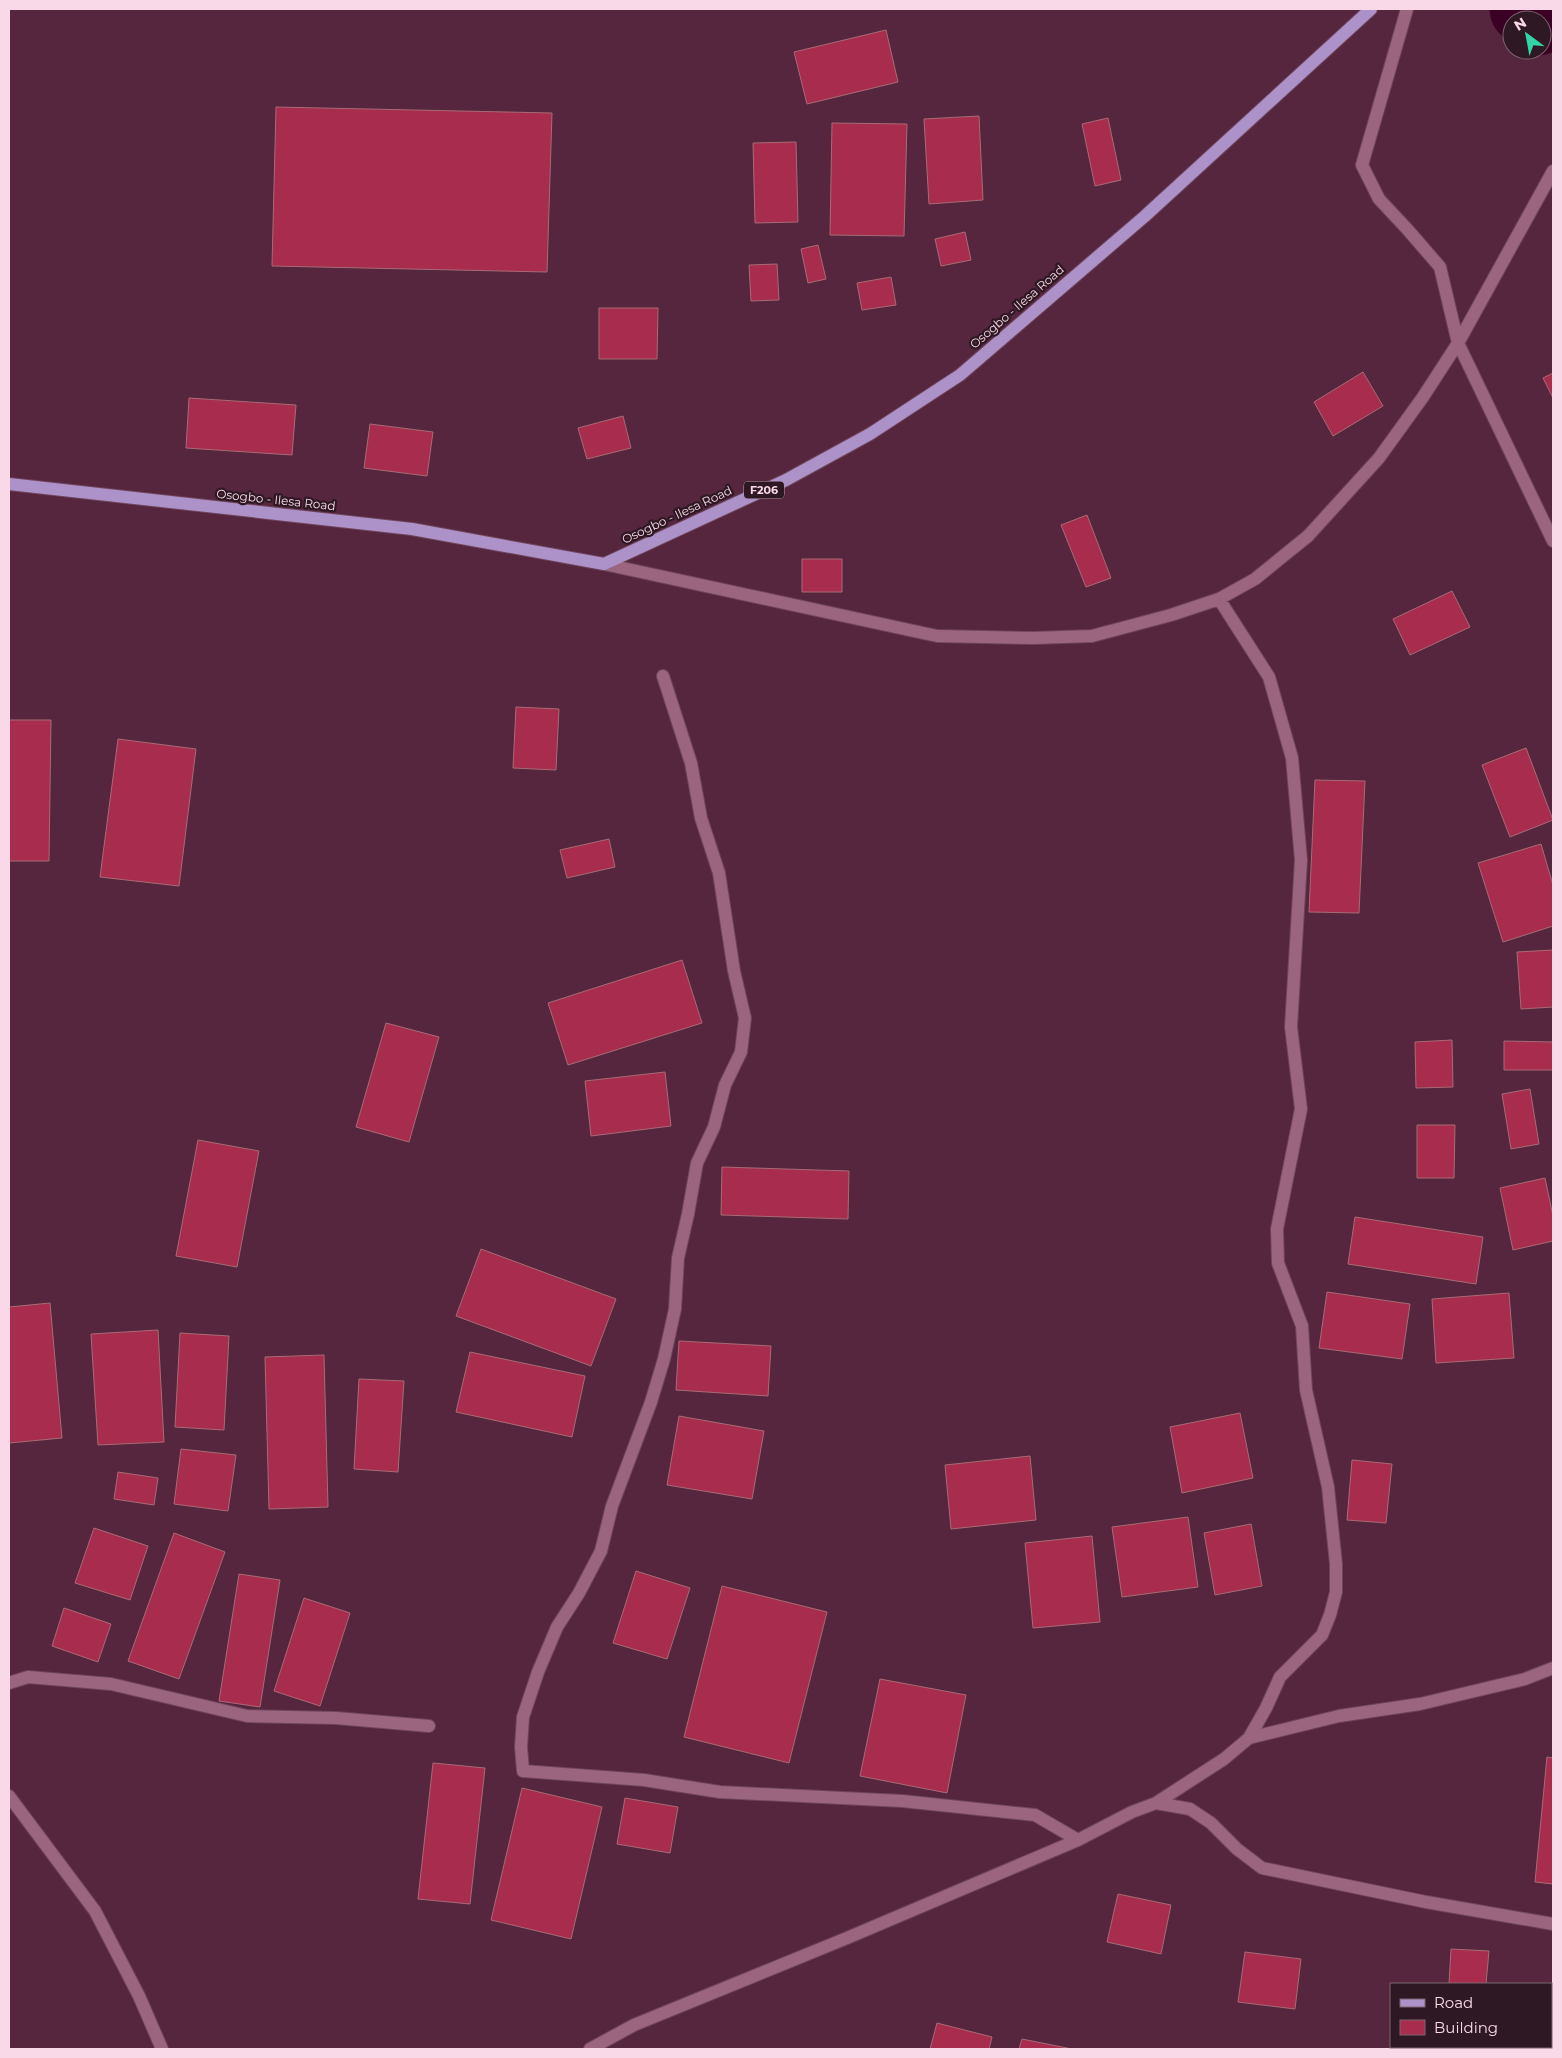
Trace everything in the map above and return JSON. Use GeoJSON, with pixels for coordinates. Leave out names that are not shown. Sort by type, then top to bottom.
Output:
{"type":"FeatureCollection","features":[{"type":"Feature","properties":{"kind":"main road","name":"Osogbo - Ilesa Road"},"geometry":{"type":"LineString","coordinates":[[9,484],[412,529],[604,564],[786,480],[870,434],[960,375],[1145,216],[1371,9]]}},
{"type":"Feature","properties":{"kind":"street"},"geometry":{"type":"LineString","coordinates":[[1407,9],[1362,165],[1379,199],[1440,266],[1458,343],[1553,541]]}},
{"type":"Feature","properties":{"kind":"street"},"geometry":{"type":"LineString","coordinates":[[604,564],[937,636],[1034,638],[1092,636],[1171,615],[1219,599],[1255,579],[1308,536],[1379,458],[1423,397],[1458,343],[1553,170]]}},
{"type":"Feature","properties":{"kind":"street"},"geometry":{"type":"LineString","coordinates":[[590,2049],[634,2025],[847,1938],[1078,1840],[1132,1812],[1156,1804],[1224,1759],[1249,1738],[1266,1708],[1280,1677],[1322,1635],[1336,1592],[1336,1564],[1328,1486],[1306,1390],[1302,1326],[1278,1263],[1277,1229],[1302,1109],[1291,1027],[1301,860],[1292,758],[1269,677],[1219,599]]}},
{"type":"Feature","properties":{"kind":"street"},"geometry":{"type":"LineString","coordinates":[[663,676],[692,763],[701,818],[719,873],[734,971],[744,1018],[741,1052],[725,1085],[714,1127],[696,1162],[688,1214],[678,1258],[675,1309],[664,1359],[650,1402],[612,1506],[601,1550],[579,1593],[557,1627],[538,1672],[523,1716],[520,1747],[524,1771],[644,1780],[720,1792],[902,1801],[1034,1815],[1078,1840]]}},
{"type":"Feature","properties":{"kind":"street"},"geometry":{"type":"LineString","coordinates":[[1249,1738],[1339,1716],[1420,1704],[1525,1679],[1553,1668]]}},
{"type":"Feature","properties":{"kind":"street"},"geometry":{"type":"LineString","coordinates":[[9,1683],[28,1676],[112,1684],[247,1716],[336,1718],[429,1726]]}},
{"type":"Feature","properties":{"kind":"street"},"geometry":{"type":"LineString","coordinates":[[9,1796],[95,1911],[139,1996],[162,2049]]}},
{"type":"Feature","properties":{"kind":"street"},"geometry":{"type":"LineString","coordinates":[[1156,1804],[1190,1809],[1211,1823],[1237,1849],[1262,1868],[1426,1902],[1553,1924]]}},
{"type":"Feature","properties":{"kind":"building"},"geometry":{"type":"Polygon","coordinates":[[[886,30],[898,82],[807,104],[794,52],[886,30]]]}},
{"type":"Feature","properties":{"kind":"building"},"geometry":{"type":"Polygon","coordinates":[[[276,107],[552,113],[547,272],[272,266],[276,107]]]}},
{"type":"Feature","properties":{"kind":"building"},"geometry":{"type":"Polygon","coordinates":[[[979,116],[983,200],[929,204],[924,119],[979,116]]]}},
{"type":"Feature","properties":{"kind":"building"},"geometry":{"type":"Polygon","coordinates":[[[1108,118],[1121,180],[1095,186],[1082,124],[1108,118]]]}},
{"type":"Feature","properties":{"kind":"building"},"geometry":{"type":"Polygon","coordinates":[[[832,123],[907,124],[904,236],[830,235],[832,123]]]}},
{"type":"Feature","properties":{"kind":"building"},"geometry":{"type":"Polygon","coordinates":[[[796,142],[798,222],[755,223],[753,143],[796,142]]]}},
{"type":"Feature","properties":{"kind":"building"},"geometry":{"type":"Polygon","coordinates":[[[965,232],[971,260],[941,266],[935,239],[965,232]]]}},
{"type":"Feature","properties":{"kind":"building"},"geometry":{"type":"Polygon","coordinates":[[[818,245],[826,279],[808,283],[801,249],[818,245]]]}},
{"type":"Feature","properties":{"kind":"building"},"geometry":{"type":"Polygon","coordinates":[[[777,264],[779,300],[751,301],[749,265],[777,264]]]}},
{"type":"Feature","properties":{"kind":"building"},"geometry":{"type":"Polygon","coordinates":[[[891,277],[896,305],[862,310],[857,283],[891,277]]]}},
{"type":"Feature","properties":{"kind":"building"},"geometry":{"type":"Polygon","coordinates":[[[599,308],[658,308],[657,359],[599,359],[599,308]]]}},
{"type":"Feature","properties":{"kind":"building"},"geometry":{"type":"Polygon","coordinates":[[[1363,372],[1383,406],[1333,436],[1314,402],[1363,372]]]}},
{"type":"Feature","properties":{"kind":"building"},"geometry":{"type":"Polygon","coordinates":[[[1553,373],[1553,398],[1543,378],[1553,373]]]}},
{"type":"Feature","properties":{"kind":"building"},"geometry":{"type":"Polygon","coordinates":[[[189,398],[296,405],[292,455],[186,448],[189,398]]]}},
{"type":"Feature","properties":{"kind":"building"},"geometry":{"type":"Polygon","coordinates":[[[623,416],[631,448],[587,459],[578,428],[623,416]]]}},
{"type":"Feature","properties":{"kind":"building"},"geometry":{"type":"Polygon","coordinates":[[[370,424],[433,432],[427,476],[364,468],[370,424]]]}},
{"type":"Feature","properties":{"kind":"building"},"geometry":{"type":"Polygon","coordinates":[[[1087,515],[1111,578],[1086,587],[1061,525],[1087,515]]]}},
{"type":"Feature","properties":{"kind":"building"},"geometry":{"type":"Polygon","coordinates":[[[802,559],[842,559],[842,592],[802,592],[802,559]]]}},
{"type":"Feature","properties":{"kind":"building"},"geometry":{"type":"Polygon","coordinates":[[[1452,591],[1470,627],[1410,655],[1393,619],[1452,591]]]}},
{"type":"Feature","properties":{"kind":"building"},"geometry":{"type":"Polygon","coordinates":[[[516,707],[559,709],[556,770],[513,768],[516,707]]]}},
{"type":"Feature","properties":{"kind":"building"},"geometry":{"type":"Polygon","coordinates":[[[9,720],[51,720],[49,861],[9,861],[9,720]]]}},
{"type":"Feature","properties":{"kind":"building"},"geometry":{"type":"Polygon","coordinates":[[[118,739],[196,749],[179,886],[100,877],[118,739]]]}},
{"type":"Feature","properties":{"kind":"building"},"geometry":{"type":"Polygon","coordinates":[[[1526,748],[1553,820],[1510,837],[1482,765],[1526,748]]]}},
{"type":"Feature","properties":{"kind":"building"},"geometry":{"type":"Polygon","coordinates":[[[1315,780],[1365,781],[1359,913],[1309,912],[1315,780]]]}},
{"type":"Feature","properties":{"kind":"building"},"geometry":{"type":"Polygon","coordinates":[[[609,839],[615,867],[567,878],[560,850],[609,839]]]}},
{"type":"Feature","properties":{"kind":"building"},"geometry":{"type":"Polygon","coordinates":[[[1541,844],[1553,885],[1553,926],[1503,942],[1478,863],[1541,844]]]}},
{"type":"Feature","properties":{"kind":"building"},"geometry":{"type":"Polygon","coordinates":[[[1553,950],[1553,1007],[1521,1009],[1517,952],[1553,950]]]}},
{"type":"Feature","properties":{"kind":"building"},"geometry":{"type":"Polygon","coordinates":[[[682,960],[702,1023],[568,1065],[548,1003],[682,960]]]}},
{"type":"Feature","properties":{"kind":"building"},"geometry":{"type":"Polygon","coordinates":[[[386,1023],[439,1037],[409,1142],[356,1127],[386,1023]]]}},
{"type":"Feature","properties":{"kind":"building"},"geometry":{"type":"Polygon","coordinates":[[[1452,1040],[1453,1087],[1416,1088],[1415,1042],[1452,1040]]]}},
{"type":"Feature","properties":{"kind":"building"},"geometry":{"type":"Polygon","coordinates":[[[1504,1041],[1553,1042],[1553,1070],[1504,1070],[1504,1041]]]}},
{"type":"Feature","properties":{"kind":"building"},"geometry":{"type":"Polygon","coordinates":[[[665,1072],[671,1126],[591,1136],[585,1081],[665,1072]]]}},
{"type":"Feature","properties":{"kind":"building"},"geometry":{"type":"Polygon","coordinates":[[[1530,1089],[1539,1144],[1511,1149],[1502,1094],[1530,1089]]]}},
{"type":"Feature","properties":{"kind":"building"},"geometry":{"type":"Polygon","coordinates":[[[1417,1125],[1455,1125],[1454,1178],[1417,1178],[1417,1125]]]}},
{"type":"Feature","properties":{"kind":"building"},"geometry":{"type":"Polygon","coordinates":[[[198,1140],[259,1151],[237,1267],[176,1256],[198,1140]]]}},
{"type":"Feature","properties":{"kind":"building"},"geometry":{"type":"Polygon","coordinates":[[[722,1167],[849,1171],[848,1219],[721,1215],[722,1167]]]}},
{"type":"Feature","properties":{"kind":"building"},"geometry":{"type":"Polygon","coordinates":[[[1545,1178],[1553,1216],[1553,1241],[1513,1250],[1500,1188],[1545,1178]]]}},
{"type":"Feature","properties":{"kind":"building"},"geometry":{"type":"Polygon","coordinates":[[[1355,1217],[1483,1237],[1476,1284],[1348,1264],[1355,1217]]]}},
{"type":"Feature","properties":{"kind":"building"},"geometry":{"type":"Polygon","coordinates":[[[481,1249],[616,1299],[591,1366],[456,1316],[481,1249]]]}},
{"type":"Feature","properties":{"kind":"building"},"geometry":{"type":"Polygon","coordinates":[[[1327,1292],[1410,1304],[1402,1359],[1319,1348],[1327,1292]]]}},
{"type":"Feature","properties":{"kind":"building"},"geometry":{"type":"Polygon","coordinates":[[[1509,1293],[1514,1358],[1436,1363],[1432,1299],[1509,1293]]]}},
{"type":"Feature","properties":{"kind":"building"},"geometry":{"type":"Polygon","coordinates":[[[50,1303],[62,1438],[9,1443],[9,1307],[50,1303]]]}},
{"type":"Feature","properties":{"kind":"building"},"geometry":{"type":"Polygon","coordinates":[[[158,1330],[164,1442],[98,1445],[91,1334],[158,1330]]]}},
{"type":"Feature","properties":{"kind":"building"},"geometry":{"type":"Polygon","coordinates":[[[180,1333],[229,1336],[224,1430],[175,1427],[180,1333]]]}},
{"type":"Feature","properties":{"kind":"building"},"geometry":{"type":"Polygon","coordinates":[[[679,1341],[771,1346],[768,1396],[676,1390],[679,1341]]]}},
{"type":"Feature","properties":{"kind":"building"},"geometry":{"type":"Polygon","coordinates":[[[470,1352],[585,1376],[572,1437],[456,1412],[470,1352]]]}},
{"type":"Feature","properties":{"kind":"building"},"geometry":{"type":"Polygon","coordinates":[[[324,1355],[328,1507],[269,1509],[265,1357],[324,1355]]]}},
{"type":"Feature","properties":{"kind":"building"},"geometry":{"type":"Polygon","coordinates":[[[359,1379],[404,1381],[398,1472],[354,1469],[359,1379]]]}},
{"type":"Feature","properties":{"kind":"building"},"geometry":{"type":"Polygon","coordinates":[[[1240,1413],[1253,1478],[1182,1493],[1170,1427],[1240,1413]]]}},
{"type":"Feature","properties":{"kind":"building"},"geometry":{"type":"Polygon","coordinates":[[[679,1416],[764,1431],[752,1499],[667,1485],[679,1416]]]}},
{"type":"Feature","properties":{"kind":"building"},"geometry":{"type":"Polygon","coordinates":[[[181,1449],[236,1455],[228,1511],[174,1504],[181,1449]]]}},
{"type":"Feature","properties":{"kind":"building"},"geometry":{"type":"Polygon","coordinates":[[[1030,1456],[1036,1520],[951,1529],[945,1465],[1030,1456]]]}},
{"type":"Feature","properties":{"kind":"building"},"geometry":{"type":"Polygon","coordinates":[[[1352,1460],[1392,1464],[1386,1523],[1347,1520],[1352,1460]]]}},
{"type":"Feature","properties":{"kind":"building"},"geometry":{"type":"Polygon","coordinates":[[[118,1472],[158,1478],[154,1505],[114,1499],[118,1472]]]}},
{"type":"Feature","properties":{"kind":"building"},"geometry":{"type":"Polygon","coordinates":[[[1188,1517],[1198,1587],[1122,1597],[1112,1527],[1188,1517]]]}},
{"type":"Feature","properties":{"kind":"building"},"geometry":{"type":"Polygon","coordinates":[[[1251,1524],[1262,1586],[1215,1595],[1204,1533],[1251,1524]]]}},
{"type":"Feature","properties":{"kind":"building"},"geometry":{"type":"Polygon","coordinates":[[[94,1528],[148,1546],[130,1600],[75,1583],[94,1528]]]}},
{"type":"Feature","properties":{"kind":"building"},"geometry":{"type":"Polygon","coordinates":[[[174,1533],[225,1552],[179,1679],[128,1661],[174,1533]]]}},
{"type":"Feature","properties":{"kind":"building"},"geometry":{"type":"Polygon","coordinates":[[[1092,1536],[1100,1622],[1033,1628],[1025,1543],[1092,1536]]]}},
{"type":"Feature","properties":{"kind":"building"},"geometry":{"type":"Polygon","coordinates":[[[636,1571],[690,1588],[667,1659],[613,1643],[636,1571]]]}},
{"type":"Feature","properties":{"kind":"building"},"geometry":{"type":"Polygon","coordinates":[[[239,1574],[280,1580],[260,1707],[219,1701],[239,1574]]]}},
{"type":"Feature","properties":{"kind":"building"},"geometry":{"type":"Polygon","coordinates":[[[722,1586],[827,1612],[789,1763],[684,1737],[722,1586]]]}},
{"type":"Feature","properties":{"kind":"building"},"geometry":{"type":"Polygon","coordinates":[[[304,1598],[350,1613],[320,1706],[274,1691],[304,1598]]]}},
{"type":"Feature","properties":{"kind":"building"},"geometry":{"type":"Polygon","coordinates":[[[64,1608],[111,1624],[98,1662],[52,1646],[64,1608]]]}},
{"type":"Feature","properties":{"kind":"building"},"geometry":{"type":"Polygon","coordinates":[[[880,1679],[966,1695],[947,1793],[860,1776],[880,1679]]]}},
{"type":"Feature","properties":{"kind":"building"},"geometry":{"type":"Polygon","coordinates":[[[1547,1757],[1553,1758],[1553,1884],[1535,1882],[1547,1757]]]}},
{"type":"Feature","properties":{"kind":"building"},"geometry":{"type":"Polygon","coordinates":[[[433,1763],[485,1768],[470,1904],[418,1899],[433,1763]]]}},
{"type":"Feature","properties":{"kind":"building"},"geometry":{"type":"Polygon","coordinates":[[[522,1788],[602,1807],[571,1939],[491,1920],[522,1788]]]}},
{"type":"Feature","properties":{"kind":"building"},"geometry":{"type":"Polygon","coordinates":[[[625,1798],[678,1807],[670,1853],[617,1844],[625,1798]]]}},
{"type":"Feature","properties":{"kind":"building"},"geometry":{"type":"Polygon","coordinates":[[[1118,1894],[1171,1905],[1161,1954],[1107,1942],[1118,1894]]]}},
{"type":"Feature","properties":{"kind":"building"},"geometry":{"type":"Polygon","coordinates":[[[1451,1949],[1489,1951],[1486,1983],[1449,1983],[1451,1949]]]}},
{"type":"Feature","properties":{"kind":"building"},"geometry":{"type":"Polygon","coordinates":[[[1245,1952],[1301,1959],[1295,2009],[1238,2002],[1245,1952]]]}},
{"type":"Feature","properties":{"kind":"building"},"geometry":{"type":"Polygon","coordinates":[[[1553,1985],[1553,2049],[1525,2049],[1552,2048],[1553,1985]]]}},
{"type":"Feature","properties":{"kind":"building"},"geometry":{"type":"Polygon","coordinates":[[[937,2023],[992,2037],[989,2049],[930,2049],[937,2023]]]}},
{"type":"Feature","properties":{"kind":"building"},"geometry":{"type":"Polygon","coordinates":[[[1022,2039],[1072,2049],[1019,2049],[1022,2039]]]}}]}
